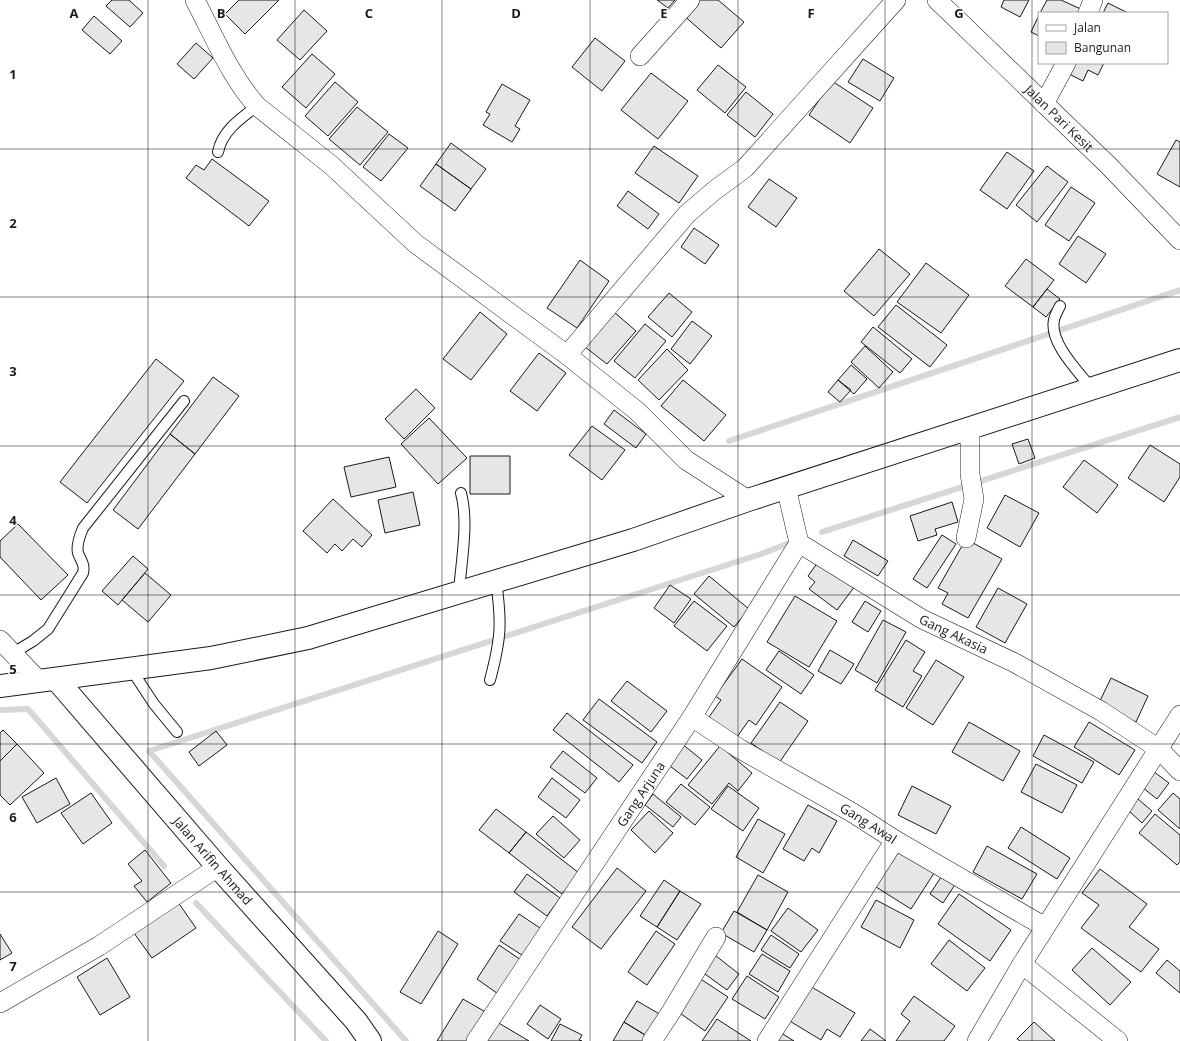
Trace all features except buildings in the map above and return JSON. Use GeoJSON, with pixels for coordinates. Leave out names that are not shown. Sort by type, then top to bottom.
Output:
{"type":"FeatureCollection","features":[{"type":"Feature","properties":{"kind":"main road"},"geometry":{"type":"LineString","coordinates":[[0,686],[211,658],[308,638],[633,540],[786,487],[970,429],[1180,360]]}},
{"type":"Feature","properties":{"kind":"main road","name":"Jalan Arifin Ahmad"},"geometry":{"type":"LineString","coordinates":[[48,680],[356,1021],[370,1041]]}},
{"type":"Feature","properties":{"kind":"street"},"geometry":{"type":"LineString","coordinates":[[195,0],[224,55],[248,96],[257,106],[331,165],[416,244],[567,356],[637,412],[686,460],[748,500]]}},
{"type":"Feature","properties":{"kind":"street"},"geometry":{"type":"LineString","coordinates":[[640,56],[690,0]]}},
{"type":"Feature","properties":{"kind":"street"},"geometry":{"type":"LineString","coordinates":[[567,356],[687,214],[715,190],[745,168],[896,0]]}},
{"type":"Feature","properties":{"kind":"street","name":"Jalan Pari Kesit"},"geometry":{"type":"LineString","coordinates":[[937,0],[1109,166],[1180,240]]}},
{"type":"Feature","properties":{"kind":"street"},"geometry":{"type":"LineString","coordinates":[[1088,12],[1094,0]]}},
{"type":"Feature","properties":{"kind":"street"},"geometry":{"type":"LineString","coordinates":[[1044,104],[1065,64]]}},
{"type":"Feature","properties":{"kind":"street"},"geometry":{"type":"LineString","coordinates":[[966,538],[974,498],[970,474],[970,429]]}},
{"type":"Feature","properties":{"kind":"street"},"geometry":{"type":"LineString","coordinates":[[786,487],[799,543]]}},
{"type":"Feature","properties":{"kind":"street","name":"Gang Arjuna"},"geometry":{"type":"LineString","coordinates":[[476,1041],[692,717],[799,543]]}},
{"type":"Feature","properties":{"kind":"street","name":"Gang Akasia"},"geometry":{"type":"LineString","coordinates":[[799,543],[922,619],[1015,663],[1101,711],[1159,749],[1180,771]]}},
{"type":"Feature","properties":{"kind":"street"},"geometry":{"type":"LineString","coordinates":[[6,646],[48,680]]}},
{"type":"Feature","properties":{"kind":"street"},"geometry":{"type":"LineString","coordinates":[[977,1041],[1022,964],[1180,715]]}},
{"type":"Feature","properties":{"kind":"street","name":"Gang Awal"},"geometry":{"type":"LineString","coordinates":[[692,717],[740,748],[853,813],[895,840],[1045,928]]}},
{"type":"Feature","properties":{"kind":"street"},"geometry":{"type":"LineString","coordinates":[[767,1041],[895,840]]}},
{"type":"Feature","properties":{"kind":"street"},"geometry":{"type":"LineString","coordinates":[[0,1002],[99,946],[218,867]]}},
{"type":"Feature","properties":{"kind":"street"},"geometry":{"type":"LineString","coordinates":[[652,1041],[716,936]]}},
{"type":"Feature","properties":{"kind":"street"},"geometry":{"type":"LineString","coordinates":[[1022,964],[1118,1041]]}},
{"type":"Feature","properties":{"kind":"lane"},"geometry":{"type":"LineString","coordinates":[[218,152],[220,142],[225,135],[243,117],[257,106]]}},
{"type":"Feature","properties":{"kind":"lane"},"geometry":{"type":"LineString","coordinates":[[1060,306],[1054,319],[1053,329],[1058,344],[1092,389]]}},
{"type":"Feature","properties":{"kind":"lane"},"geometry":{"type":"LineString","coordinates":[[6,646],[33,641],[48,629],[83,573],[85,566],[78,552],[78,541],[83,528],[184,401]]}},
{"type":"Feature","properties":{"kind":"lane"},"geometry":{"type":"LineString","coordinates":[[459,592],[464,525],[464,503],[461,493]]}},
{"type":"Feature","properties":{"kind":"lane"},"geometry":{"type":"LineString","coordinates":[[490,680],[498,650],[501,631],[496,581]]}},
{"type":"Feature","properties":{"kind":"lane"},"geometry":{"type":"LineString","coordinates":[[131,669],[154,704],[177,732]]}},
{"type":"Feature","properties":{"kind":"waterway"},"geometry":{"type":"LineString","coordinates":[[729,441],[1180,290]]}},
{"type":"Feature","properties":{"kind":"waterway"},"geometry":{"type":"LineString","coordinates":[[822,532],[1180,417]]}},
{"type":"Feature","properties":{"kind":"waterway"},"geometry":{"type":"LineString","coordinates":[[406,1041],[149,751],[761,554],[787,544]]}},
{"type":"Feature","properties":{"kind":"waterway"},"geometry":{"type":"LineString","coordinates":[[0,710],[28,709],[164,866]]}},
{"type":"Feature","properties":{"kind":"waterway"},"geometry":{"type":"LineString","coordinates":[[196,903],[326,1041]]}}]}
